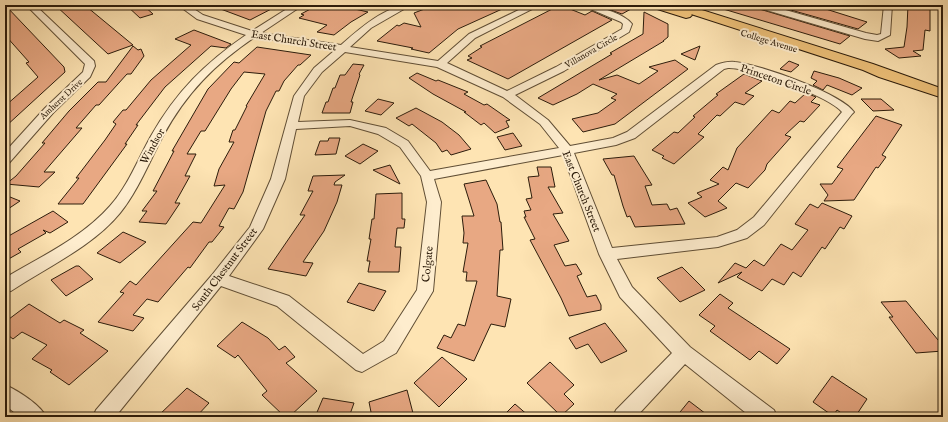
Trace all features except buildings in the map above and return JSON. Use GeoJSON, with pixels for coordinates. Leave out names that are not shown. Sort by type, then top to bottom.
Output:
{"type":"FeatureCollection","features":[{"type":"Feature","properties":{"kind":"main road","name":"College Avenue"},"geometry":{"type":"LineString","coordinates":[[655,5],[868,72],[884,74]]}},
{"type":"Feature","properties":{"kind":"main road","name":"College Avenue"},"geometry":{"type":"LineString","coordinates":[[675,5],[868,67],[943,94]]}},
{"type":"Feature","properties":{"kind":"street","name":"Amherst Drive"},"geometry":{"type":"LineString","coordinates":[[5,160],[55,102],[87,75],[90,69],[90,63],[30,5]]}},
{"type":"Feature","properties":{"kind":"street","name":"East Church Street"},"geometry":{"type":"LineString","coordinates":[[182,5],[200,17],[253,34],[440,64],[507,95],[544,122],[567,150],[607,254],[626,292],[684,353],[767,417]]}},
{"type":"Feature","properties":{"kind":"street","name":"Windsor"},"geometry":{"type":"LineString","coordinates":[[5,286],[77,241],[97,227],[111,214],[123,198],[165,122],[179,100],[204,72],[253,34],[299,5]]}},
{"type":"Feature","properties":{"kind":"street","name":"South Chestnut Street"},"geometry":{"type":"LineString","coordinates":[[103,417],[218,279],[256,229],[278,179],[299,96],[318,70],[368,26],[407,5]]}},
{"type":"Feature","properties":{"kind":"street"},"geometry":{"type":"LineString","coordinates":[[440,64],[472,36],[536,5]]}},
{"type":"Feature","properties":{"kind":"street","name":"Villanova Circle"},"geometry":{"type":"LineString","coordinates":[[507,95],[560,69],[626,30],[628,24],[624,20],[585,5]]}},
{"type":"Feature","properties":{"kind":"street"},"geometry":{"type":"LineString","coordinates":[[759,5],[865,36],[878,38],[885,35],[888,5]]}},
{"type":"Feature","properties":{"kind":"street","name":"Princeton Circle"},"geometry":{"type":"LineString","coordinates":[[427,176],[616,141],[631,135],[643,127],[720,67],[731,64],[752,69],[831,98],[846,107],[848,112],[759,221],[742,234],[718,242],[607,254]]}},
{"type":"Feature","properties":{"kind":"street","name":"Colgate"},"geometry":{"type":"LineString","coordinates":[[218,279],[283,301],[362,364],[390,347],[425,291],[434,202],[427,176],[404,144],[382,131],[350,123],[291,126]]}},
{"type":"Feature","properties":{"kind":"street"},"geometry":{"type":"LineString","coordinates":[[623,417],[684,353]]}},
{"type":"Feature","properties":{"kind":"street"},"geometry":{"type":"LineString","coordinates":[[5,394],[36,417]]}}]}
